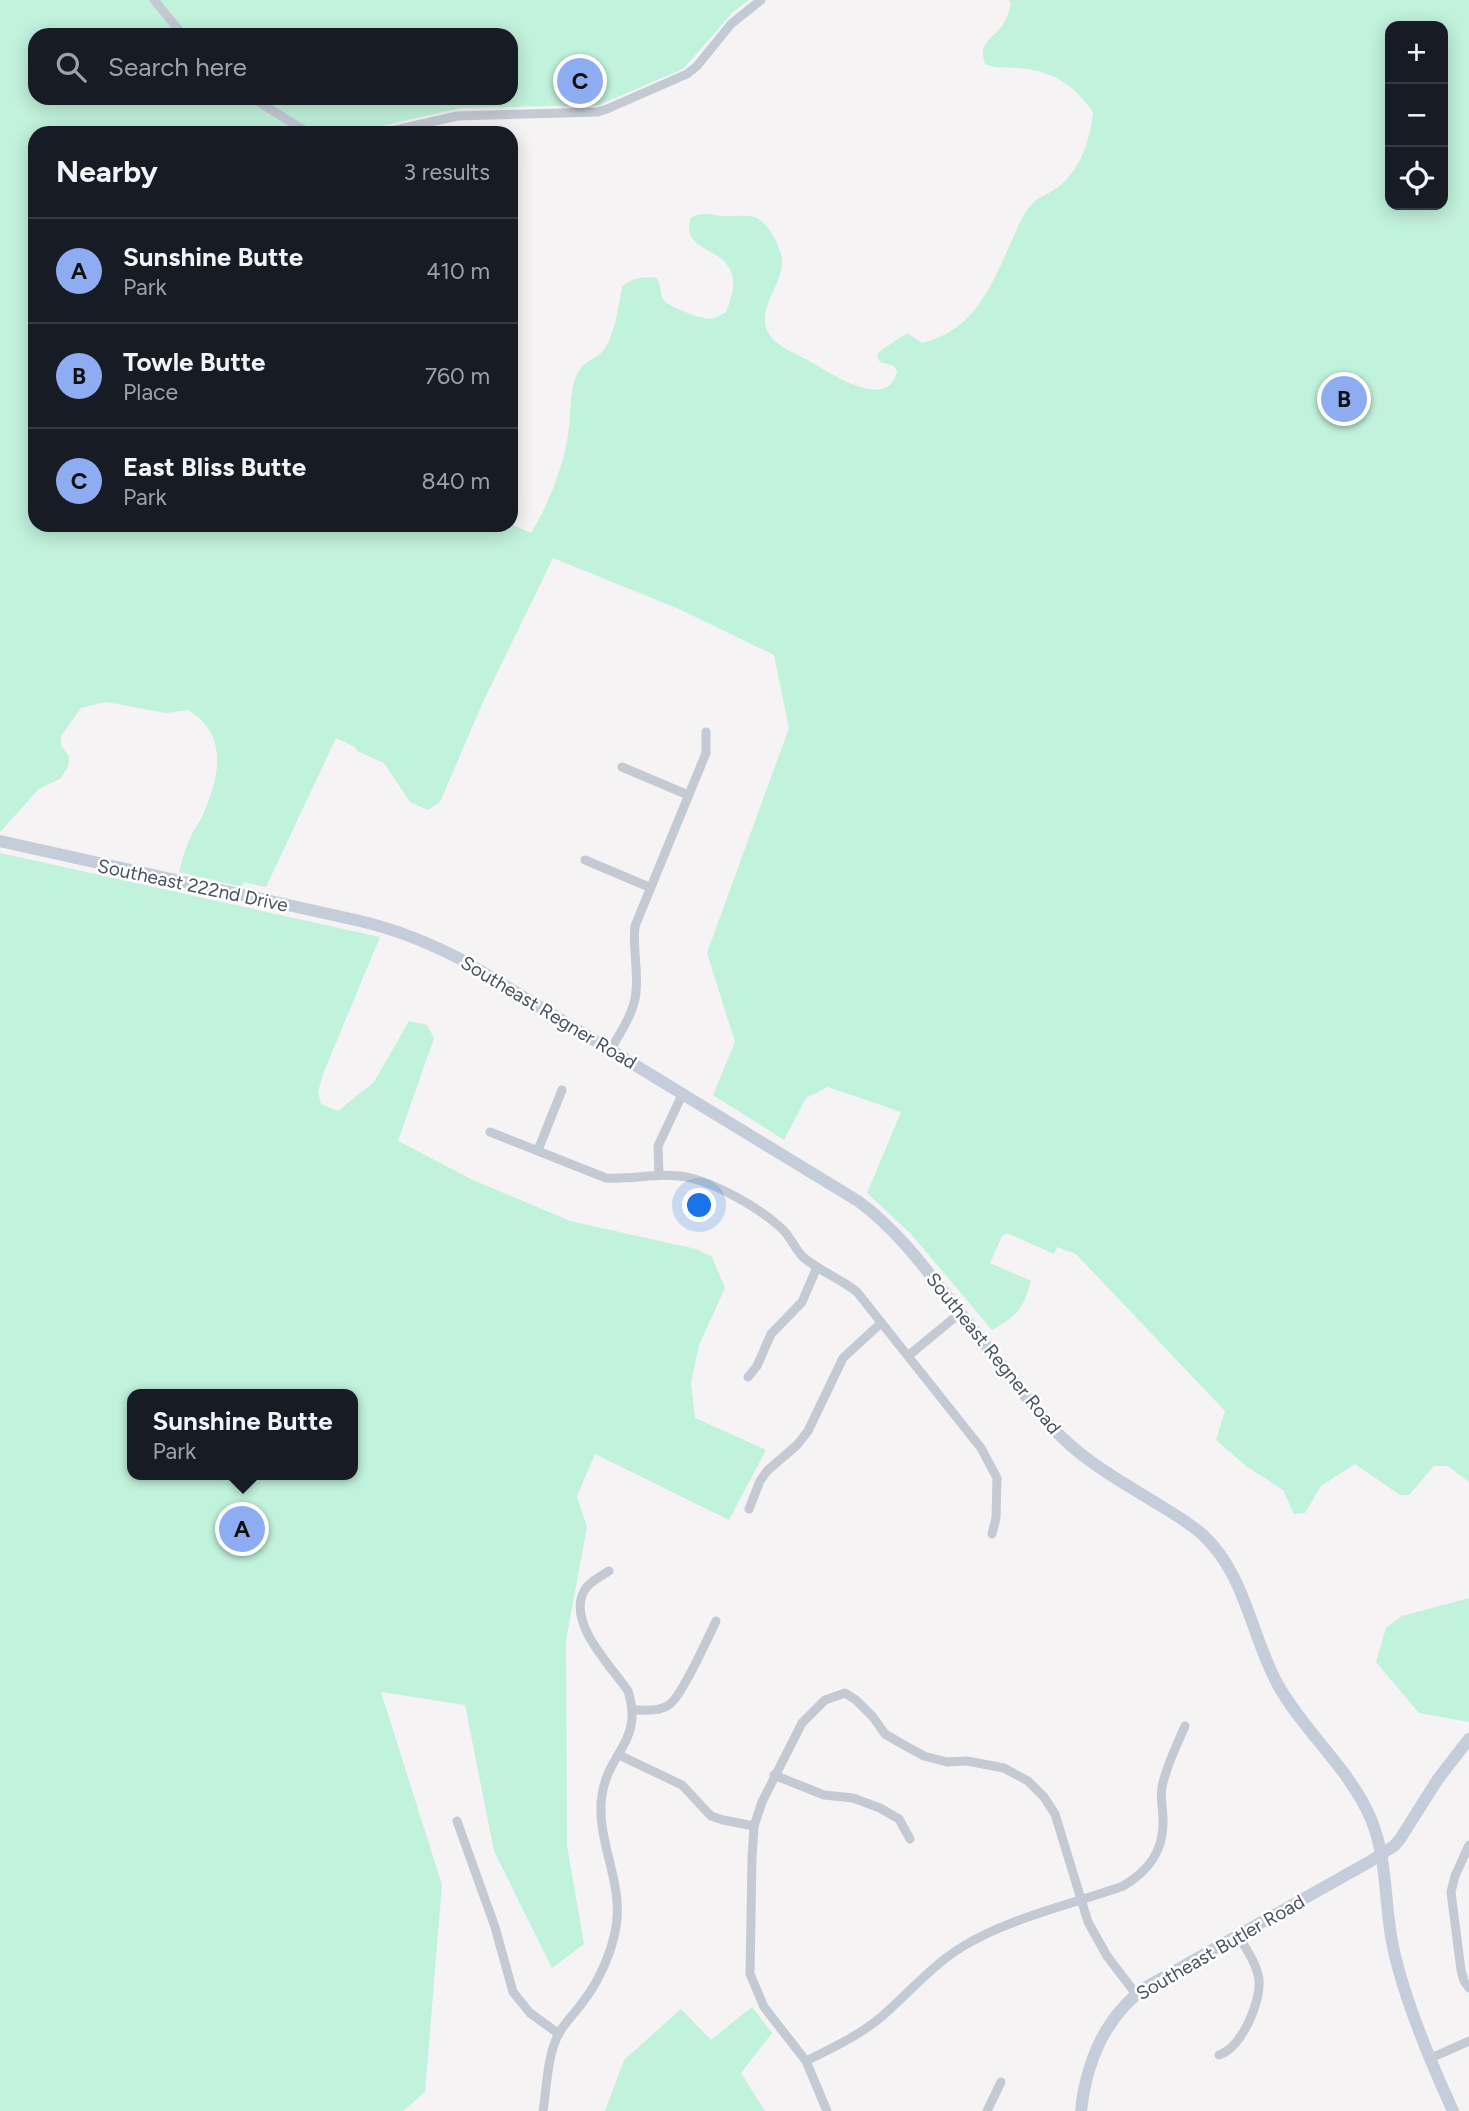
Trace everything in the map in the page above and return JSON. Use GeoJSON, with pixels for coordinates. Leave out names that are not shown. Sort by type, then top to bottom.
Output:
{"type":"FeatureCollection","features":[{"type":"Feature","properties":{"kind":"main road","name":"Southeast 222nd Drive"},"geometry":{"type":"LineString","coordinates":[[0,841],[387,928]]}},
{"type":"Feature","properties":{"kind":"main road","name":"Southeast Regner Road"},"geometry":{"type":"LineString","coordinates":[[387,928],[429,943],[466,962],[872,1211],[899,1236],[1065,1441],[1088,1460],[1188,1523],[1220,1553],[1239,1588],[1277,1682],[1371,1818],[1381,1854],[1393,1946],[1403,1983],[1453,2111]]}},
{"type":"Feature","properties":{"kind":"main road","name":"Southeast Butler Road"},"geometry":{"type":"LineString","coordinates":[[1081,2111],[1086,2079],[1097,2049],[1115,2017],[1136,1994],[1394,1846],[1438,1779],[1469,1739]]}},
{"type":"Feature","properties":{"kind":"street"},"geometry":{"type":"LineString","coordinates":[[154,0],[177,28]]}},
{"type":"Feature","properties":{"kind":"street"},"geometry":{"type":"LineString","coordinates":[[413,126],[457,116],[575,113],[607,109],[687,75],[739,16],[761,0]]}},
{"type":"Feature","properties":{"kind":"street"},"geometry":{"type":"LineString","coordinates":[[263,105],[298,126]]}},
{"type":"Feature","properties":{"kind":"street"},"geometry":{"type":"LineString","coordinates":[[611,1049],[630,1014],[635,998],[635,926],[706,753],[706,732]]}},
{"type":"Feature","properties":{"kind":"street"},"geometry":{"type":"LineString","coordinates":[[622,767],[688,795]]}},
{"type":"Feature","properties":{"kind":"street"},"geometry":{"type":"LineString","coordinates":[[585,860],[649,887]]}},
{"type":"Feature","properties":{"kind":"street"},"geometry":{"type":"LineString","coordinates":[[538,1150],[562,1090]]}},
{"type":"Feature","properties":{"kind":"street"},"geometry":{"type":"LineString","coordinates":[[659,1174],[658,1146],[683,1093]]}},
{"type":"Feature","properties":{"kind":"street"},"geometry":{"type":"LineString","coordinates":[[490,1132],[606,1178],[626,1179],[659,1174],[690,1178],[717,1187],[783,1229],[801,1255],[817,1267],[843,1280],[857,1292],[1002,1478],[992,1534]]}},
{"type":"Feature","properties":{"kind":"street"},"geometry":{"type":"LineString","coordinates":[[748,1377],[757,1366],[771,1334],[802,1302],[817,1267]]}},
{"type":"Feature","properties":{"kind":"street"},"geometry":{"type":"LineString","coordinates":[[908,1356],[960,1313]]}},
{"type":"Feature","properties":{"kind":"street"},"geometry":{"type":"LineString","coordinates":[[749,1509],[767,1471],[797,1446],[808,1431],[843,1358],[881,1323]]}},
{"type":"Feature","properties":{"kind":"street"},"geometry":{"type":"LineString","coordinates":[[543,2111],[549,2064],[559,2034],[587,1998],[604,1966],[617,1925],[617,1898],[604,1832],[602,1794],[630,1733],[632,1710],[628,1691],[585,1632],[581,1600],[590,1584],[609,1571]]}},
{"type":"Feature","properties":{"kind":"street"},"geometry":{"type":"LineString","coordinates":[[632,1710],[653,1711],[670,1704],[716,1621]]}},
{"type":"Feature","properties":{"kind":"street"},"geometry":{"type":"LineString","coordinates":[[827,2111],[806,2061],[764,2007],[750,1975],[754,1826],[774,1775],[802,1723],[825,1700],[845,1693],[856,1700],[886,1734],[925,1756],[947,1762],[967,1761],[1004,1768],[1028,1781],[1044,1797],[1055,1814],[1080,1901],[1099,1943],[1136,1994]]}},
{"type":"Feature","properties":{"kind":"street"},"geometry":{"type":"LineString","coordinates":[[806,2061],[852,2038],[878,2020],[931,1970],[961,1947],[995,1930],[1123,1886],[1136,1878],[1156,1856],[1163,1837],[1163,1784],[1185,1726]]}},
{"type":"Feature","properties":{"kind":"street"},"geometry":{"type":"LineString","coordinates":[[619,1755],[682,1784],[711,1816],[754,1826]]}},
{"type":"Feature","properties":{"kind":"street"},"geometry":{"type":"LineString","coordinates":[[774,1775],[824,1795],[853,1798],[880,1808],[900,1819],[910,1839]]}},
{"type":"Feature","properties":{"kind":"street"},"geometry":{"type":"LineString","coordinates":[[457,1821],[495,1927],[513,1992],[530,2013],[559,2034]]}},
{"type":"Feature","properties":{"kind":"street"},"geometry":{"type":"LineString","coordinates":[[1469,1845],[1451,1892],[1461,1970],[1469,1988]]}},
{"type":"Feature","properties":{"kind":"street"},"geometry":{"type":"LineString","coordinates":[[1219,2055],[1230,2050],[1239,2040],[1259,1991],[1259,1978],[1254,1964],[1238,1935]]}},
{"type":"Feature","properties":{"kind":"street"},"geometry":{"type":"LineString","coordinates":[[1431,2058],[1469,2041]]}},
{"type":"Feature","properties":{"kind":"street"},"geometry":{"type":"LineString","coordinates":[[987,2111],[1001,2082]]}},
{"type":"Feature","properties":{"kind":"green space"},"geometry":{"type":"Polygon","coordinates":[[[0,0],[749,0],[733,12],[683,69],[599,105],[461,108],[382,126],[28,126],[28,532],[518,532],[518,527],[531,533],[560,468],[577,374],[606,347],[615,322],[622,287],[639,278],[657,278],[663,299],[678,309],[710,319],[726,312],[733,289],[731,273],[725,262],[694,241],[689,232],[691,218],[695,216],[750,216],[764,223],[776,241],[782,260],[767,308],[766,328],[779,345],[844,381],[871,390],[883,389],[892,383],[897,371],[894,366],[880,362],[877,356],[880,351],[907,333],[922,343],[941,337],[969,316],[998,272],[1027,210],[1065,181],[1078,163],[1087,144],[1093,112],[1078,94],[1052,76],[1031,70],[985,64],[983,49],[1006,19],[1011,5],[1009,0],[1469,0],[1469,1482],[1448,1466],[1434,1466],[1409,1495],[1400,1495],[1355,1464],[1321,1486],[1305,1513],[1294,1514],[1283,1490],[1246,1466],[1216,1440],[1225,1411],[1076,1254],[1057,1247],[1054,1254],[1007,1233],[1002,1236],[990,1263],[1031,1281],[1018,1310],[992,1330],[911,1234],[867,1193],[901,1112],[828,1087],[806,1098],[784,1140],[713,1095],[735,1042],[707,953],[789,728],[774,655],[679,609],[553,558],[483,702],[440,802],[428,810],[410,802],[384,763],[336,738],[266,887],[244,882],[241,887],[179,872],[187,845],[208,803],[217,759],[210,732],[201,720],[188,710],[166,713],[106,702],[81,708],[61,736],[61,745],[69,757],[68,767],[60,779],[39,789],[0,832],[0,0]]]}},
{"type":"Feature","properties":{"kind":"green space"},"geometry":{"type":"Polygon","coordinates":[[[0,853],[380,937],[323,1074],[318,1092],[321,1104],[338,1111],[374,1082],[409,1021],[427,1025],[434,1038],[398,1141],[473,1180],[570,1221],[696,1249],[712,1257],[725,1288],[699,1345],[691,1383],[695,1418],[766,1450],[729,1520],[595,1454],[577,1496],[587,1527],[566,1640],[567,1846],[584,1944],[552,1968],[494,1851],[465,1705],[381,1692],[442,1885],[425,2092],[403,2111],[0,2111],[0,853]]]}},
{"type":"Feature","properties":{"kind":"green space"},"geometry":{"type":"Polygon","coordinates":[[[1469,1598],[1469,1722],[1419,1713],[1376,1662],[1386,1628],[1402,1616],[1469,1598]]]}},
{"type":"Feature","properties":{"kind":"green space"},"geometry":{"type":"Polygon","coordinates":[[[752,2007],[772,2033],[741,2073],[765,2111],[605,2111],[624,2060],[681,2009],[711,2040],[752,2007]]]}},
{"type":"Feature","properties":{"kind":"place","name":"East Bliss Butte"},"geometry":{"type":"Point","coordinates":[580,81]}},
{"type":"Feature","properties":{"kind":"place","name":"Towle Butte"},"geometry":{"type":"Point","coordinates":[1344,399]}},
{"type":"Feature","properties":{"kind":"place","name":"Sunshine Butte"},"geometry":{"type":"Point","coordinates":[242,1529]}}]}
